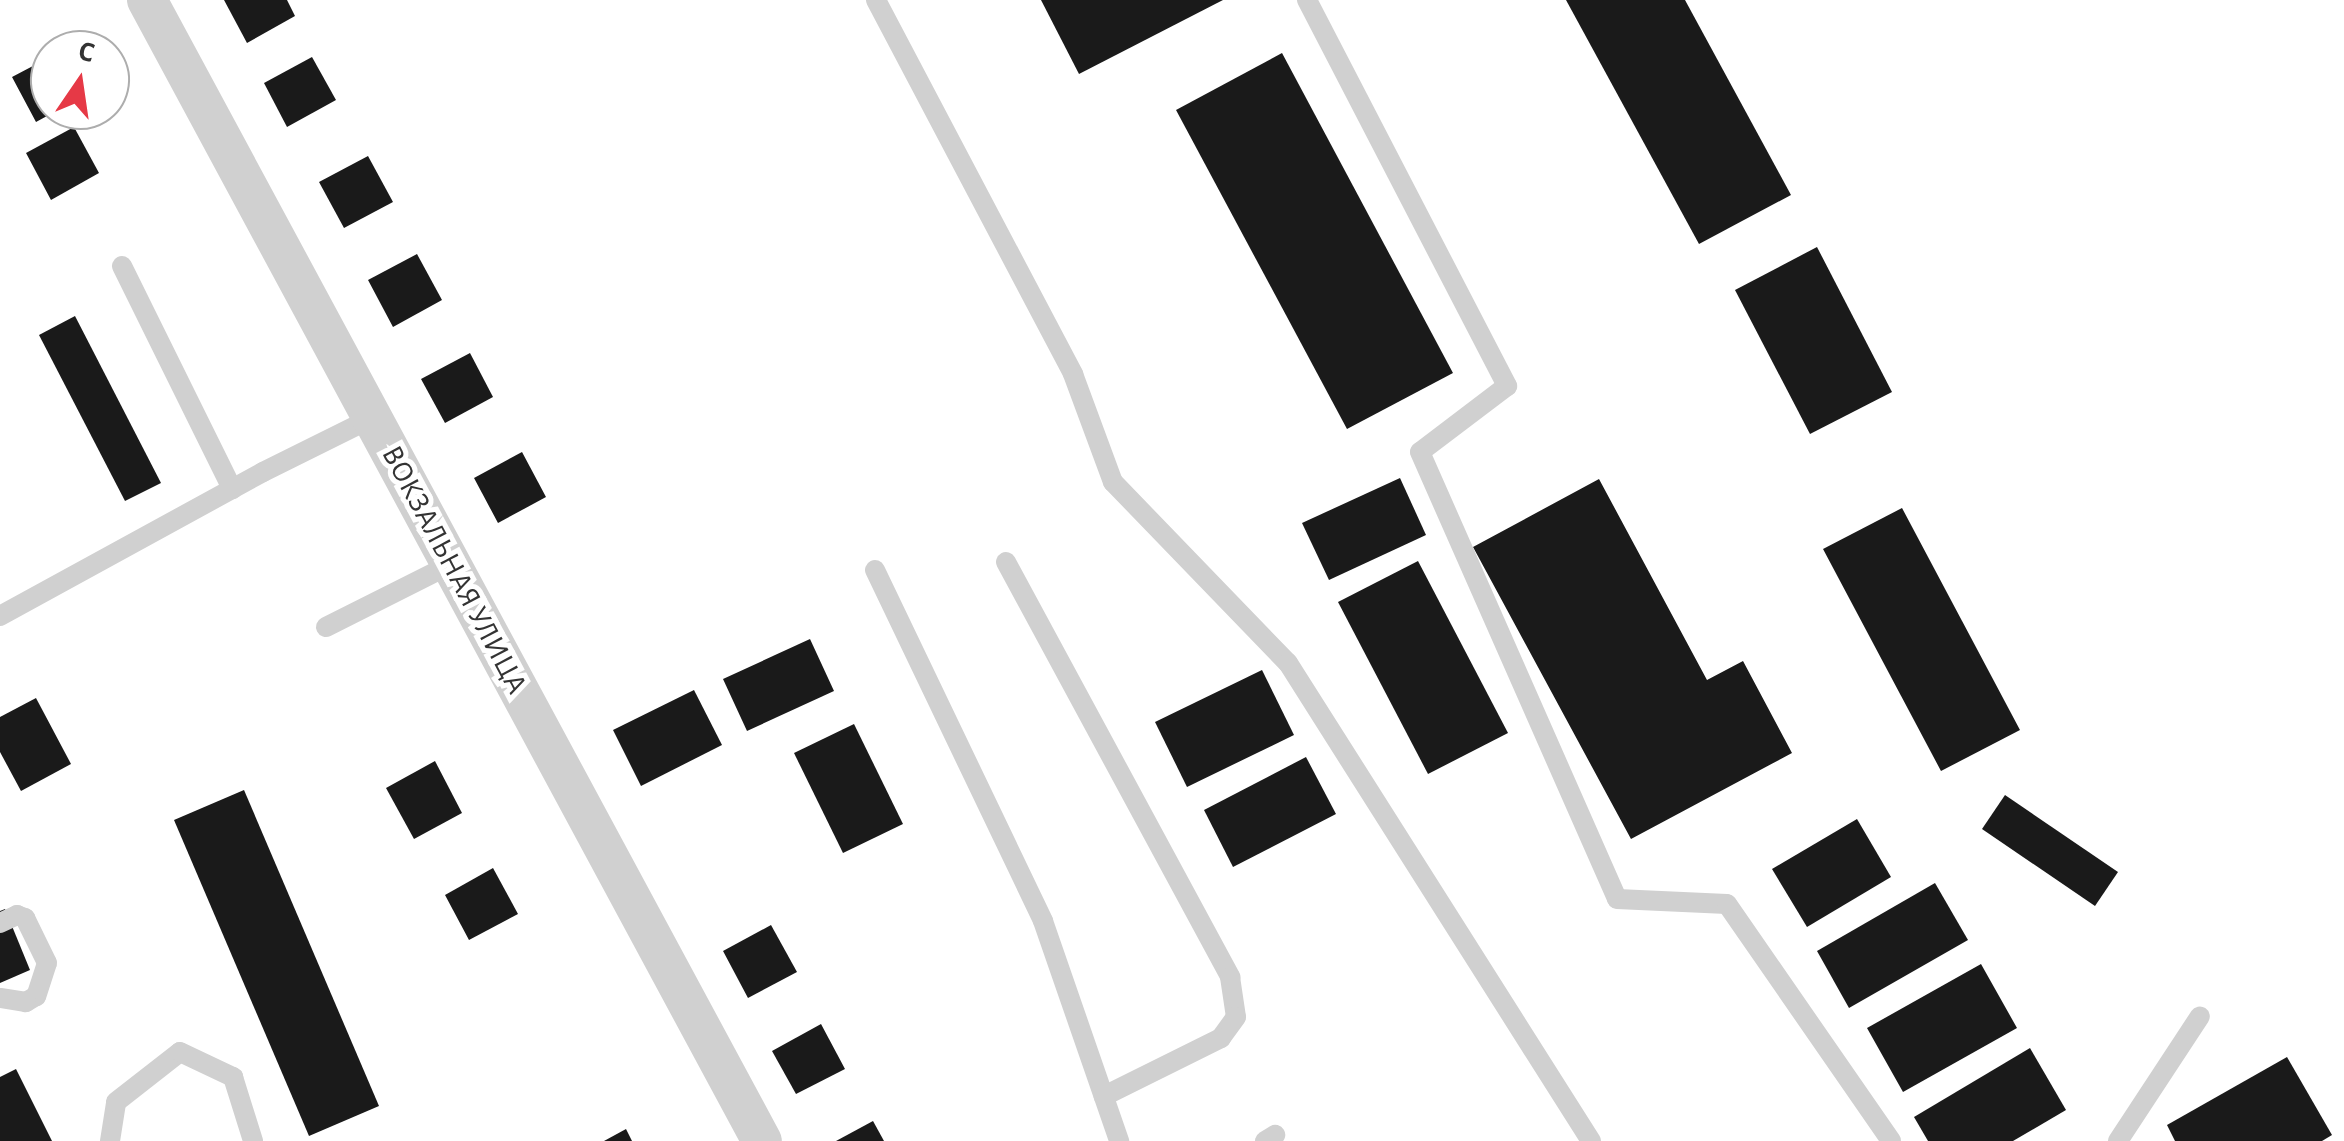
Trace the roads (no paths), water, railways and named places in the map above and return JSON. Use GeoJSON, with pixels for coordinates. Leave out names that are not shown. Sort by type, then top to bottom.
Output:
{"type":"FeatureCollection","features":[{"type":"Feature","properties":{"kind":"street","name":"ВОКЗАЛЬНАЯ УЛИЦА"},"geometry":{"type":"LineString","coordinates":[[147,0],[762,1141]]}},
{"type":"Feature","properties":{"kind":"lane"},"geometry":{"type":"LineString","coordinates":[[876,0],[1073,374],[1113,482],[1288,662],[1591,1141]]}},
{"type":"Feature","properties":{"kind":"lane"},"geometry":{"type":"LineString","coordinates":[[1307,0],[1507,386],[1420,452],[1617,900],[1727,904],[1891,1141]]}},
{"type":"Feature","properties":{"kind":"lane"},"geometry":{"type":"LineString","coordinates":[[122,266],[232,489]]}},
{"type":"Feature","properties":{"kind":"lane"},"geometry":{"type":"LineString","coordinates":[[0,616],[232,489],[372,418]]}},
{"type":"Feature","properties":{"kind":"lane"},"geometry":{"type":"LineString","coordinates":[[1006,562],[1230,977],[1236,1017],[1221,1038],[1104,1096]]}},
{"type":"Feature","properties":{"kind":"lane"},"geometry":{"type":"LineString","coordinates":[[326,627],[451,564]]}},
{"type":"Feature","properties":{"kind":"lane"},"geometry":{"type":"LineString","coordinates":[[875,570],[1043,921],[1119,1141]]}},
{"type":"Feature","properties":{"kind":"lane"},"geometry":{"type":"LineString","coordinates":[[0,922],[17,915],[24,918],[47,963],[36,996],[26,1002],[0,998]]}},
{"type":"Feature","properties":{"kind":"lane"},"geometry":{"type":"LineString","coordinates":[[2118,1141],[2200,1016]]}},
{"type":"Feature","properties":{"kind":"lane"},"geometry":{"type":"LineString","coordinates":[[110,1141],[116,1102],[180,1052],[233,1077],[253,1141]]}}]}
